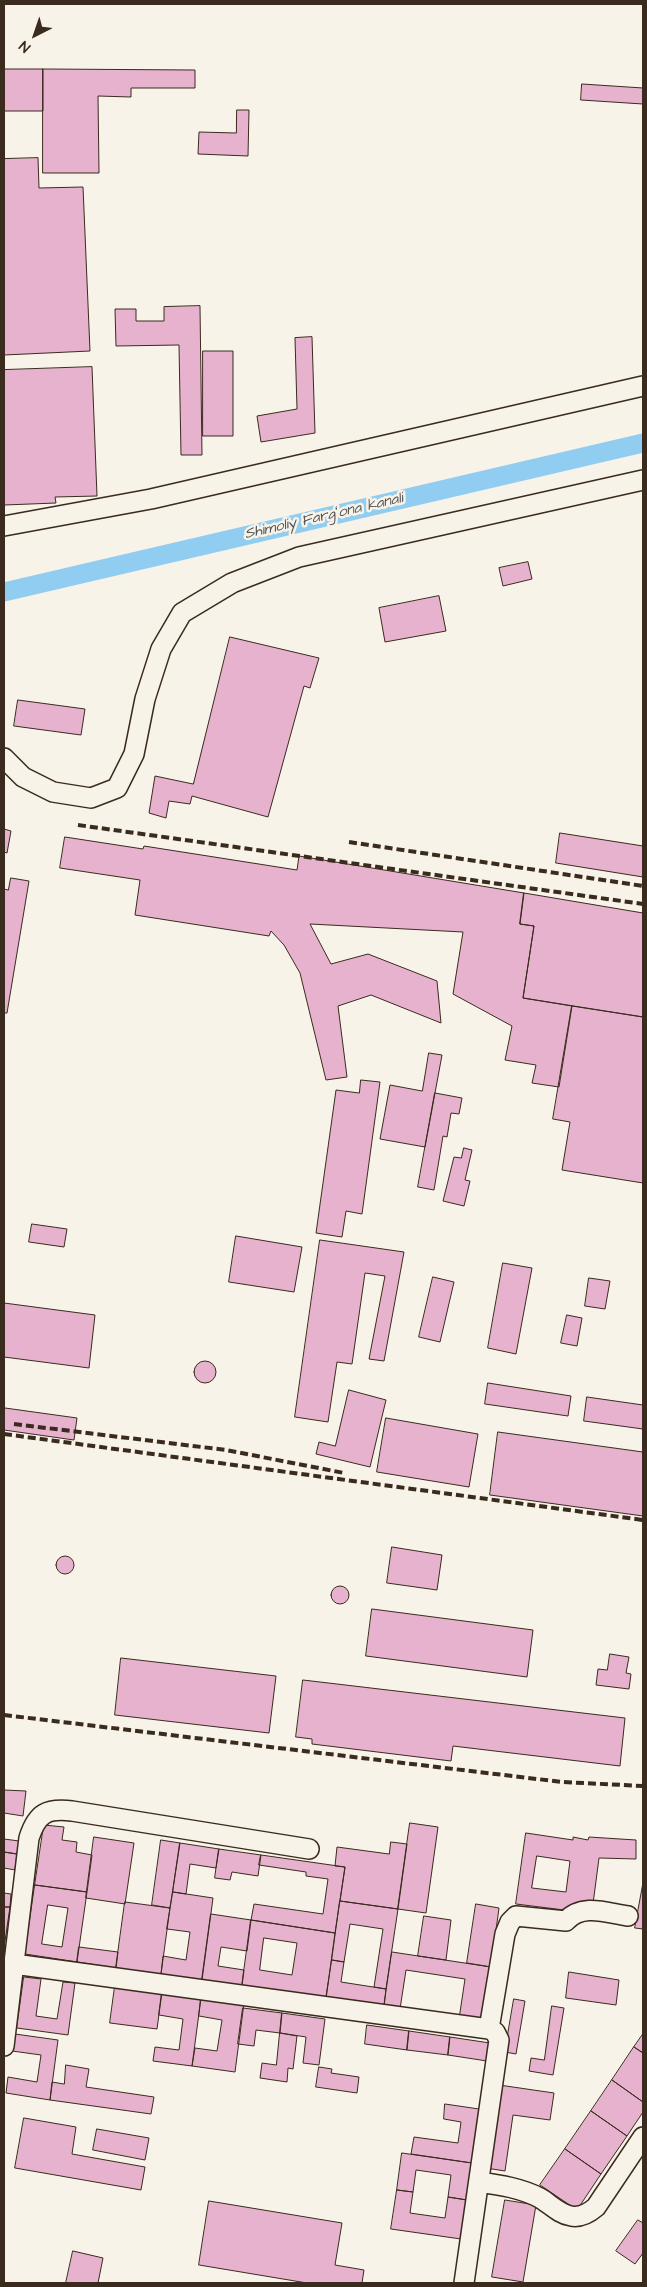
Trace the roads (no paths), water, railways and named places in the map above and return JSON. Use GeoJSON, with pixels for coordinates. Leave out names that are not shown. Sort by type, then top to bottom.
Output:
{"type":"FeatureCollection","features":[{"type":"Feature","properties":{"kind":"street"},"geometry":{"type":"LineString","coordinates":[[4,526],[151,499],[643,386]]}},
{"type":"Feature","properties":{"kind":"street"},"geometry":{"type":"LineString","coordinates":[[4,758],[23,777],[52,792],[92,798],[117,788],[134,754],[144,699],[161,649],[182,613],[232,583],[299,557],[643,480]]}},
{"type":"Feature","properties":{"kind":"street"},"geometry":{"type":"LineString","coordinates":[[4,2035],[29,1838],[38,1819],[47,1812],[57,1809],[72,1811],[309,1850]]}},
{"type":"Feature","properties":{"kind":"street"},"geometry":{"type":"LineString","coordinates":[[489,2029],[505,1934],[510,1922],[516,1916],[566,1921],[572,1914],[583,1910],[628,1916]]}},
{"type":"Feature","properties":{"kind":"street"},"geometry":{"type":"LineString","coordinates":[[14,1964],[489,2029],[495,2032],[499,2040],[464,2283]]}},
{"type":"Feature","properties":{"kind":"street"},"geometry":{"type":"LineString","coordinates":[[479,2182],[510,2186],[539,2198],[557,2210],[571,2216],[587,2214],[596,2207],[643,2136]]}},
{"type":"Feature","properties":{"kind":"waterway","name":"Shimoliy Fargʻona kanali"},"geometry":{"type":"LineString","coordinates":[[4,592],[643,443]]}},
{"type":"Feature","properties":{"kind":"railway"},"geometry":{"type":"LineString","coordinates":[[78,825],[643,904]]}},
{"type":"Feature","properties":{"kind":"railway"},"geometry":{"type":"LineString","coordinates":[[349,842],[643,886]]}},
{"type":"Feature","properties":{"kind":"railway"},"geometry":{"type":"LineString","coordinates":[[14,1424],[226,1450],[344,1473]]}},
{"type":"Feature","properties":{"kind":"railway"},"geometry":{"type":"LineString","coordinates":[[4,1434],[643,1520]]}},
{"type":"Feature","properties":{"kind":"railway"},"geometry":{"type":"LineString","coordinates":[[4,1715],[562,1782],[643,1786]]}}]}
